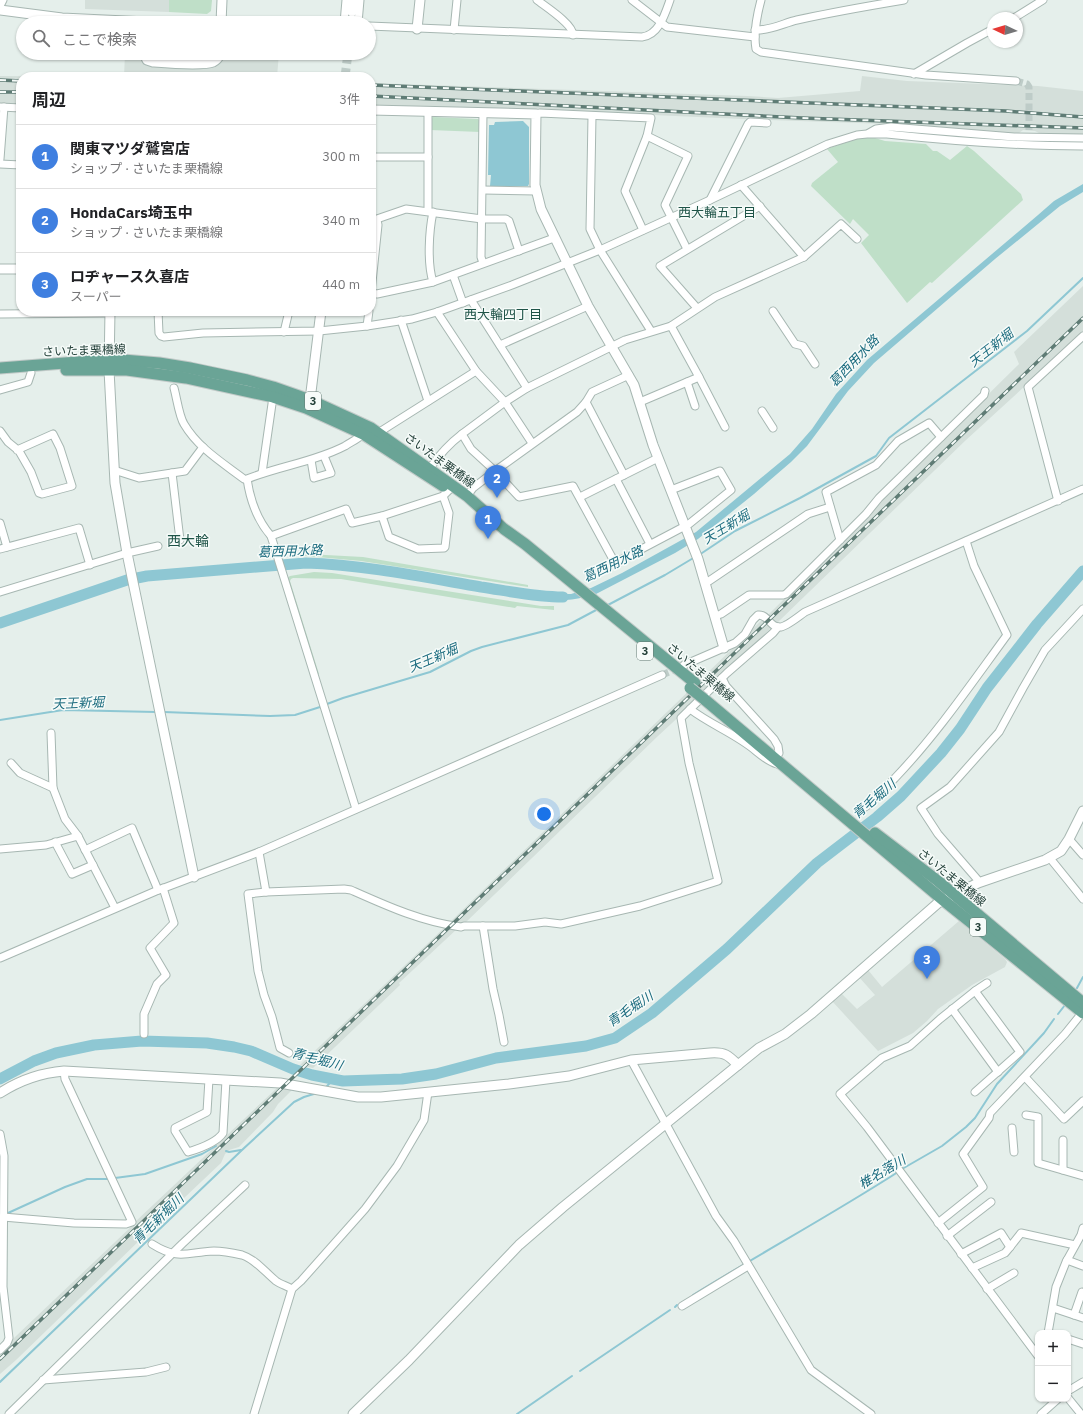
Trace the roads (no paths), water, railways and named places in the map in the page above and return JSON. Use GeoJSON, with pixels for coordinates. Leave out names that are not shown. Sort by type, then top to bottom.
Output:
{"type":"FeatureCollection","features":[{"type":"Feature","properties":{"kind":"main road","name":"さいたま栗橋線"},"geometry":{"type":"LineString","coordinates":[[0,368],[159,363],[217,373],[273,387],[363,434],[446,493],[568,584],[780,759],[856,815],[876,838],[948,897],[1083,1003]]}},
{"type":"Feature","properties":{"kind":"main road","name":"さいたま栗橋線"},"geometry":{"type":"LineString","coordinates":[[0,375],[109,365],[127,370],[186,378],[308,404],[378,432],[467,496],[504,529],[525,544],[568,584]]}},
{"type":"Feature","properties":{"kind":"main road","name":"さいたま栗橋線"},"geometry":{"type":"LineString","coordinates":[[948,897],[1083,1013]]}},
{"type":"Feature","properties":{"kind":"street"},"geometry":{"type":"LineString","coordinates":[[0,6],[3,0]]}},
{"type":"Feature","properties":{"kind":"street"},"geometry":{"type":"LineString","coordinates":[[221,16],[222,0]]}},
{"type":"Feature","properties":{"kind":"street"},"geometry":{"type":"LineString","coordinates":[[345,16],[346,0]]}},
{"type":"Feature","properties":{"kind":"street"},"geometry":{"type":"LineString","coordinates":[[352,12],[353,0]]}},
{"type":"Feature","properties":{"kind":"street"},"geometry":{"type":"LineString","coordinates":[[359,16],[360,0]]}},
{"type":"Feature","properties":{"kind":"street"},"geometry":{"type":"LineString","coordinates":[[417,29],[420,0]]}},
{"type":"Feature","properties":{"kind":"street"},"geometry":{"type":"LineString","coordinates":[[454,30],[457,0]]}},
{"type":"Feature","properties":{"kind":"street"},"geometry":{"type":"LineString","coordinates":[[537,0],[568,24],[572,28],[573,35]]}},
{"type":"Feature","properties":{"kind":"street"},"geometry":{"type":"LineString","coordinates":[[632,0],[667,28],[755,34],[795,20],[840,10],[904,0]]}},
{"type":"Feature","properties":{"kind":"street"},"geometry":{"type":"LineString","coordinates":[[376,26],[642,38],[650,35],[660,23],[670,0]]}},
{"type":"Feature","properties":{"kind":"street"},"geometry":{"type":"LineString","coordinates":[[762,0],[755,34],[756,48],[761,52],[914,74],[1016,81]]}},
{"type":"Feature","properties":{"kind":"street"},"geometry":{"type":"LineString","coordinates":[[1023,12],[1043,0]]}},
{"type":"Feature","properties":{"kind":"street"},"geometry":{"type":"LineString","coordinates":[[0,10],[46,16]]}},
{"type":"Feature","properties":{"kind":"street"},"geometry":{"type":"LineString","coordinates":[[914,74],[987,32]]}},
{"type":"Feature","properties":{"kind":"street"},"geometry":{"type":"LineString","coordinates":[[147,60],[153,62],[205,63],[214,62],[216,60]]}},
{"type":"Feature","properties":{"kind":"street"},"geometry":{"type":"LineString","coordinates":[[931,63],[934,76]]}},
{"type":"Feature","properties":{"kind":"street"},"geometry":{"type":"LineString","coordinates":[[0,159],[2,107],[16,108]]}},
{"type":"Feature","properties":{"kind":"street"},"geometry":{"type":"LineString","coordinates":[[376,110],[540,113],[651,118],[647,136],[625,191],[643,230]]}},
{"type":"Feature","properties":{"kind":"street"},"geometry":{"type":"LineString","coordinates":[[428,111],[428,157],[431,211],[430,268],[434,282]]}},
{"type":"Feature","properties":{"kind":"street"},"geometry":{"type":"LineString","coordinates":[[483,113],[483,263]]}},
{"type":"Feature","properties":{"kind":"street"},"geometry":{"type":"LineString","coordinates":[[536,114],[536,190],[543,216],[588,306],[629,375],[640,402],[653,445],[705,582],[724,648]]}},
{"type":"Feature","properties":{"kind":"street"},"geometry":{"type":"LineString","coordinates":[[592,116],[590,229],[600,250],[651,331]]}},
{"type":"Feature","properties":{"kind":"street"},"geometry":{"type":"LineString","coordinates":[[710,200],[748,124],[750,122],[767,123]]}},
{"type":"Feature","properties":{"kind":"street"},"geometry":{"type":"LineString","coordinates":[[867,134],[876,129],[891,127],[932,131],[1028,134],[1083,138]]}},
{"type":"Feature","properties":{"kind":"street"},"geometry":{"type":"LineString","coordinates":[[914,137],[920,133],[932,131]]}},
{"type":"Feature","properties":{"kind":"street"},"geometry":{"type":"LineString","coordinates":[[158,316],[158,333],[164,337],[203,333],[319,331],[368,326],[437,312],[600,250],[828,144],[850,136],[867,134],[1015,145],[1083,146]]}},
{"type":"Feature","properties":{"kind":"street"},"geometry":{"type":"LineString","coordinates":[[647,136],[688,156],[666,201],[666,205],[686,249]]}},
{"type":"Feature","properties":{"kind":"street"},"geometry":{"type":"LineString","coordinates":[[376,157],[428,157]]}},
{"type":"Feature","properties":{"kind":"street"},"geometry":{"type":"LineString","coordinates":[[0,164],[16,165]]}},
{"type":"Feature","properties":{"kind":"street"},"geometry":{"type":"LineString","coordinates":[[741,185],[804,257]]}},
{"type":"Feature","properties":{"kind":"street"},"geometry":{"type":"LineString","coordinates":[[483,190],[536,190]]}},
{"type":"Feature","properties":{"kind":"street"},"geometry":{"type":"LineString","coordinates":[[697,308],[660,266],[686,249],[760,206]]}},
{"type":"Feature","properties":{"kind":"street"},"geometry":{"type":"LineString","coordinates":[[376,219],[403,209],[431,211],[482,219],[506,219],[509,221],[519,251]]}},
{"type":"Feature","properties":{"kind":"street"},"geometry":{"type":"LineString","coordinates":[[376,222],[378,225],[376,244]]}},
{"type":"Feature","properties":{"kind":"street"},"geometry":{"type":"LineString","coordinates":[[430,468],[449,444],[504,402],[527,388],[611,346],[651,331],[671,326],[715,296],[804,257],[841,224],[857,239]]}},
{"type":"Feature","properties":{"kind":"street"},"geometry":{"type":"LineString","coordinates":[[376,294],[434,282],[554,238]]}},
{"type":"Feature","properties":{"kind":"street"},"geometry":{"type":"LineString","coordinates":[[0,269],[16,269]]}},
{"type":"Feature","properties":{"kind":"street"},"geometry":{"type":"LineString","coordinates":[[453,275],[463,303]]}},
{"type":"Feature","properties":{"kind":"street"},"geometry":{"type":"LineString","coordinates":[[471,300],[527,388]]}},
{"type":"Feature","properties":{"kind":"street"},"geometry":{"type":"LineString","coordinates":[[500,345],[588,306]]}},
{"type":"Feature","properties":{"kind":"street"},"geometry":{"type":"LineString","coordinates":[[773,311],[795,344],[803,346],[815,364]]}},
{"type":"Feature","properties":{"kind":"street"},"geometry":{"type":"LineString","coordinates":[[437,312],[476,371],[504,402],[532,443]]}},
{"type":"Feature","properties":{"kind":"street"},"geometry":{"type":"LineString","coordinates":[[0,314],[16,314]]}},
{"type":"Feature","properties":{"kind":"street"},"geometry":{"type":"LineString","coordinates":[[110,316],[109,365],[115,483],[134,584],[194,877]]}},
{"type":"Feature","properties":{"kind":"street"},"geometry":{"type":"LineString","coordinates":[[284,332],[288,316]]}},
{"type":"Feature","properties":{"kind":"street"},"geometry":{"type":"LineString","coordinates":[[308,404],[320,316]]}},
{"type":"Feature","properties":{"kind":"street"},"geometry":{"type":"LineString","coordinates":[[368,326],[369,316]]}},
{"type":"Feature","properties":{"kind":"street"},"geometry":{"type":"LineString","coordinates":[[401,320],[428,401]]}},
{"type":"Feature","properties":{"kind":"street"},"geometry":{"type":"LineString","coordinates":[[671,326],[726,427]]}},
{"type":"Feature","properties":{"kind":"street"},"geometry":{"type":"LineString","coordinates":[[1058,501],[1028,387],[1083,337]]}},
{"type":"Feature","properties":{"kind":"street"},"geometry":{"type":"LineString","coordinates":[[378,432],[476,371]]}},
{"type":"Feature","properties":{"kind":"street"},"geometry":{"type":"LineString","coordinates":[[0,390],[28,382],[31,373]]}},
{"type":"Feature","properties":{"kind":"street"},"geometry":{"type":"LineString","coordinates":[[467,496],[473,488],[495,471],[577,412],[592,392],[629,375]]}},
{"type":"Feature","properties":{"kind":"street"},"geometry":{"type":"LineString","coordinates":[[640,402],[699,377]]}},
{"type":"Feature","properties":{"kind":"street"},"geometry":{"type":"LineString","coordinates":[[687,382],[695,406]]}},
{"type":"Feature","properties":{"kind":"street"},"geometry":{"type":"LineString","coordinates":[[174,388],[184,424],[203,447],[244,480],[247,480]]}},
{"type":"Feature","properties":{"kind":"street"},"geometry":{"type":"LineString","coordinates":[[715,616],[721,614],[749,595],[786,594],[866,514],[879,498],[984,395],[985,391]]}},
{"type":"Feature","properties":{"kind":"street"},"geometry":{"type":"LineString","coordinates":[[262,473],[272,397]]}},
{"type":"Feature","properties":{"kind":"street"},"geometry":{"type":"LineString","coordinates":[[586,402],[624,475]]}},
{"type":"Feature","properties":{"kind":"street"},"geometry":{"type":"LineString","coordinates":[[762,411],[773,428]]}},
{"type":"Feature","properties":{"kind":"street"},"geometry":{"type":"LineString","coordinates":[[840,540],[826,492],[876,465],[898,441],[929,423],[941,437]]}},
{"type":"Feature","properties":{"kind":"street"},"geometry":{"type":"LineString","coordinates":[[0,431],[8,442],[17,450],[31,472],[39,493],[42,494],[72,486],[60,448],[53,434],[17,450]]}},
{"type":"Feature","properties":{"kind":"street"},"geometry":{"type":"LineString","coordinates":[[247,480],[262,473],[324,456],[363,434]]}},
{"type":"Feature","properties":{"kind":"street"},"geometry":{"type":"LineString","coordinates":[[462,434],[471,449],[495,471],[519,497],[573,486],[615,563],[685,526],[729,492],[731,488],[720,471],[671,490]]}},
{"type":"Feature","properties":{"kind":"street"},"geometry":{"type":"LineString","coordinates":[[0,445],[8,442]]}},
{"type":"Feature","properties":{"kind":"street"},"geometry":{"type":"LineString","coordinates":[[114,470],[139,478],[185,471],[203,447]]}},
{"type":"Feature","properties":{"kind":"street"},"geometry":{"type":"LineString","coordinates":[[310,460],[314,478],[331,473],[324,456]]}},
{"type":"Feature","properties":{"kind":"street"},"geometry":{"type":"LineString","coordinates":[[580,497],[658,458]]}},
{"type":"Feature","properties":{"kind":"street"},"geometry":{"type":"LineString","coordinates":[[172,473],[180,540]]}},
{"type":"Feature","properties":{"kind":"street"},"geometry":{"type":"LineString","coordinates":[[616,479],[650,544]]}},
{"type":"Feature","properties":{"kind":"street"},"geometry":{"type":"LineString","coordinates":[[247,480],[252,502],[267,532],[271,536],[356,809]]}},
{"type":"Feature","properties":{"kind":"street"},"geometry":{"type":"LineString","coordinates":[[289,1053],[280,1048],[272,1017],[264,995],[258,971],[248,894],[344,889],[351,890],[411,916],[434,923],[461,927],[515,926],[545,922],[561,924],[640,906],[718,881],[689,763],[680,718],[778,627],[805,612],[1083,489]]}},
{"type":"Feature","properties":{"kind":"street"},"geometry":{"type":"LineString","coordinates":[[271,536],[346,509],[352,523],[382,516],[446,493],[449,513],[446,547],[418,549],[389,537],[382,516]]}},
{"type":"Feature","properties":{"kind":"street"},"geometry":{"type":"LineString","coordinates":[[705,582],[709,581],[808,514],[830,507]]}},
{"type":"Feature","properties":{"kind":"street"},"geometry":{"type":"LineString","coordinates":[[0,523],[3,548],[79,528],[90,565]]}},
{"type":"Feature","properties":{"kind":"street"},"geometry":{"type":"LineString","coordinates":[[856,815],[872,802],[919,752],[950,713],[1007,635],[974,566],[966,541]]}},
{"type":"Feature","properties":{"kind":"street"},"geometry":{"type":"LineString","coordinates":[[0,592],[128,553],[158,546]]}},
{"type":"Feature","properties":{"kind":"street"},"geometry":{"type":"LineString","coordinates":[[978,883],[977,879],[938,834],[921,808],[950,787],[999,732],[1045,650],[1083,609]]}},
{"type":"Feature","properties":{"kind":"street"},"geometry":{"type":"LineString","coordinates":[[684,665],[734,644],[745,634],[753,620],[758,615],[765,616],[771,623],[778,627]]}},
{"type":"Feature","properties":{"kind":"street"},"geometry":{"type":"LineString","coordinates":[[0,958],[161,889],[260,852],[662,675]]}},
{"type":"Feature","properties":{"kind":"street"},"geometry":{"type":"LineString","coordinates":[[690,709],[745,741],[767,760],[774,763],[780,759],[778,746],[774,739],[726,686],[722,678]]}},
{"type":"Feature","properties":{"kind":"street"},"geometry":{"type":"LineString","coordinates":[[51,734],[53,788],[65,819],[78,836],[115,908]]}},
{"type":"Feature","properties":{"kind":"street"},"geometry":{"type":"LineString","coordinates":[[11,763],[20,773],[53,788]]}},
{"type":"Feature","properties":{"kind":"street"},"geometry":{"type":"LineString","coordinates":[[353,1414],[409,1360],[519,1245],[563,1206],[759,1048],[785,1034],[811,1014],[909,928],[948,897],[978,883],[1049,857],[1061,851],[1069,839],[1083,811]]}},
{"type":"Feature","properties":{"kind":"street"},"geometry":{"type":"LineString","coordinates":[[85,850],[132,828],[161,889],[174,923],[150,948],[166,976],[157,984],[144,1014],[144,1034]]}},
{"type":"Feature","properties":{"kind":"street"},"geometry":{"type":"LineString","coordinates":[[0,849],[46,845],[78,836]]}},
{"type":"Feature","properties":{"kind":"street"},"geometry":{"type":"LineString","coordinates":[[1069,839],[1083,855]]}},
{"type":"Feature","properties":{"kind":"street"},"geometry":{"type":"LineString","coordinates":[[55,842],[72,874],[93,865]]}},
{"type":"Feature","properties":{"kind":"street"},"geometry":{"type":"LineString","coordinates":[[260,852],[266,892]]}},
{"type":"Feature","properties":{"kind":"street"},"geometry":{"type":"LineString","coordinates":[[1049,857],[1083,899]]}},
{"type":"Feature","properties":{"kind":"street"},"geometry":{"type":"LineString","coordinates":[[483,926],[493,988],[504,1042]]}},
{"type":"Feature","properties":{"kind":"street"},"geometry":{"type":"LineString","coordinates":[[987,983],[952,1009],[910,1046],[882,1058],[840,1094],[867,1127],[960,1254],[1002,1306],[1035,1352]]}},
{"type":"Feature","properties":{"kind":"street"},"geometry":{"type":"LineString","coordinates":[[975,991],[1020,1052],[975,1092]]}},
{"type":"Feature","properties":{"kind":"street"},"geometry":{"type":"LineString","coordinates":[[952,1009],[998,1072]]}},
{"type":"Feature","properties":{"kind":"street"},"geometry":{"type":"LineString","coordinates":[[938,1223],[983,1187],[963,1154],[989,1118],[990,1113],[1083,1013]]}},
{"type":"Feature","properties":{"kind":"street"},"geometry":{"type":"LineString","coordinates":[[0,1093],[29,1078],[49,1073],[64,1072],[280,1083],[358,1097],[371,1097],[396,1096],[509,1084],[569,1076],[631,1060],[721,1052],[726,1054],[738,1065]]}},
{"type":"Feature","properties":{"kind":"street"},"geometry":{"type":"LineString","coordinates":[[631,1060],[716,1216],[734,1241],[811,1370],[871,1414]]}},
{"type":"Feature","properties":{"kind":"street"},"geometry":{"type":"LineString","coordinates":[[3,1217],[74,1223],[126,1224],[132,1222],[64,1072]]}},
{"type":"Feature","properties":{"kind":"street"},"geometry":{"type":"LineString","coordinates":[[1025,1076],[1064,1119],[1083,1101]]}},
{"type":"Feature","properties":{"kind":"street"},"geometry":{"type":"LineString","coordinates":[[209,1079],[207,1112],[175,1128],[175,1131],[188,1152],[201,1148],[220,1136],[222,1133],[226,1080]]}},
{"type":"Feature","properties":{"kind":"street"},"geometry":{"type":"LineString","coordinates":[[254,1414],[292,1289],[365,1209],[397,1166],[424,1120],[428,1092]]}},
{"type":"Feature","properties":{"kind":"street"},"geometry":{"type":"LineString","coordinates":[[1026,1115],[1038,1117],[1038,1163],[1083,1176]]}},
{"type":"Feature","properties":{"kind":"street"},"geometry":{"type":"LineString","coordinates":[[1012,1128],[1014,1152]]}},
{"type":"Feature","properties":{"kind":"street"},"geometry":{"type":"LineString","coordinates":[[0,1134],[4,1156],[3,1287],[9,1338],[7,1343],[0,1350]]}},
{"type":"Feature","properties":{"kind":"street"},"geometry":{"type":"LineString","coordinates":[[1063,1140],[1063,1170]]}},
{"type":"Feature","properties":{"kind":"street"},"geometry":{"type":"LineString","coordinates":[[9,1414],[172,1254],[245,1185]]}},
{"type":"Feature","properties":{"kind":"street"},"geometry":{"type":"LineString","coordinates":[[947,1236],[991,1202]]}},
{"type":"Feature","properties":{"kind":"street"},"geometry":{"type":"LineString","coordinates":[[960,1254],[1001,1233],[1010,1247]]}},
{"type":"Feature","properties":{"kind":"street"},"geometry":{"type":"LineString","coordinates":[[972,1268],[1006,1253],[1021,1233],[1075,1245]]}},
{"type":"Feature","properties":{"kind":"street"},"geometry":{"type":"LineString","coordinates":[[1048,1330],[1056,1287],[1067,1260],[1082,1233]]}},
{"type":"Feature","properties":{"kind":"street"},"geometry":{"type":"LineString","coordinates":[[152,1244],[163,1251],[172,1254],[186,1255],[216,1251],[242,1256],[250,1259],[277,1282],[292,1289]]}},
{"type":"Feature","properties":{"kind":"street"},"geometry":{"type":"LineString","coordinates":[[1067,1260],[1083,1266]]}},
{"type":"Feature","properties":{"kind":"street"},"geometry":{"type":"LineString","coordinates":[[682,1306],[748,1266]]}},
{"type":"Feature","properties":{"kind":"street"},"geometry":{"type":"LineString","coordinates":[[987,1289],[1014,1274]]}},
{"type":"Feature","properties":{"kind":"street"},"geometry":{"type":"LineString","coordinates":[[1074,1315],[1082,1292],[1083,1293]]}},
{"type":"Feature","properties":{"kind":"street"},"geometry":{"type":"LineString","coordinates":[[1053,1308],[1083,1318]]}},
{"type":"Feature","properties":{"kind":"street"},"geometry":{"type":"LineString","coordinates":[[1071,1340],[1083,1344]]}},
{"type":"Feature","properties":{"kind":"street"},"geometry":{"type":"LineString","coordinates":[[43,1380],[146,1372],[166,1367]]}},
{"type":"Feature","properties":{"kind":"street"},"geometry":{"type":"LineString","coordinates":[[1071,1389],[1083,1382]]}},
{"type":"Feature","properties":{"kind":"street"},"geometry":{"type":"LineString","coordinates":[[1041,1414],[1055,1402]]}},
{"type":"Feature","properties":{"kind":"street"},"geometry":{"type":"LineString","coordinates":[[1071,1402],[1081,1414]]}},
{"type":"Feature","properties":{"kind":"water"},"geometry":{"type":"Polygon","coordinates":[[[523,121],[529,127],[528,186],[490,186],[491,175],[488,175],[489,125],[494,125],[495,122],[523,121]]]}},
{"type":"Feature","properties":{"kind":"water"},"geometry":{"type":"Polygon","coordinates":[[[1083,184],[1083,192],[1060,206],[995,259],[874,363],[848,391],[807,446],[791,462],[698,539],[675,553],[596,594],[560,601],[547,601],[549,594],[571,594],[591,588],[622,573],[696,532],[790,454],[812,429],[836,394],[867,360],[1054,201],[1083,184]]]}},
{"type":"Feature","properties":{"kind":"waterway","name":"天王新堀"},"geometry":{"type":"LineString","coordinates":[[699,555],[735,531],[800,498],[876,456],[889,438],[1027,331],[1083,278]]}},
{"type":"Feature","properties":{"kind":"waterway","name":"天王新堀"},"geometry":{"type":"LineString","coordinates":[[606,606],[665,575],[695,557]]}},
{"type":"Feature","properties":{"kind":"waterway","name":"葛西用水路"},"geometry":{"type":"LineString","coordinates":[[0,623],[127,580],[147,576],[306,563],[350,566],[522,594],[563,597]]}},
{"type":"Feature","properties":{"kind":"waterway","name":"青毛堀川"},"geometry":{"type":"LineString","coordinates":[[0,1079],[34,1061],[56,1053],[94,1045],[142,1041],[207,1043],[234,1047],[251,1051],[293,1069],[312,1075],[343,1081],[402,1079],[436,1074],[496,1058],[586,1046],[615,1038],[652,1013],[727,949],[817,863],[877,817],[901,796],[941,753],[960,729],[987,688],[1037,624],[1083,571]]}},
{"type":"Feature","properties":{"kind":"waterway","name":"天王新堀"},"geometry":{"type":"LineString","coordinates":[[327,704],[430,672],[482,647],[568,625],[598,609]]}},
{"type":"Feature","properties":{"kind":"waterway","name":"天王新堀"},"geometry":{"type":"LineString","coordinates":[[164,712],[270,716],[295,715],[320,707]]}},
{"type":"Feature","properties":{"kind":"waterway","name":"天王新堀"},"geometry":{"type":"LineString","coordinates":[[0,720],[63,710],[156,712]]}},
{"type":"Feature","properties":{"kind":"waterway","name":"椎名落川"},"geometry":{"type":"LineString","coordinates":[[1077,988],[1083,977]]}},
{"type":"Feature","properties":{"kind":"waterway","name":"椎名落川"},"geometry":{"type":"LineString","coordinates":[[1058,1014],[1065,1005]]}},
{"type":"Feature","properties":{"kind":"waterway","name":"椎名落川"},"geometry":{"type":"LineString","coordinates":[[902,1169],[942,1146],[966,1127],[975,1118],[997,1084],[1044,1033],[1054,1019]]}},
{"type":"Feature","properties":{"kind":"waterway","name":"青毛新堀川"},"geometry":{"type":"LineString","coordinates":[[325,1088],[334,1079]]}},
{"type":"Feature","properties":{"kind":"waterway","name":"青毛新堀川"},"geometry":{"type":"LineString","coordinates":[[0,1382],[294,1102],[317,1093]]}},
{"type":"Feature","properties":{"kind":"waterway"},"geometry":{"type":"LineString","coordinates":[[115,1178],[145,1174],[202,1154],[216,1146]]}},
{"type":"Feature","properties":{"kind":"waterway"},"geometry":{"type":"LineString","coordinates":[[226,1151],[241,1150]]}},
{"type":"Feature","properties":{"kind":"waterway","name":"椎名落川"},"geometry":{"type":"LineString","coordinates":[[693,1295],[898,1172]]}},
{"type":"Feature","properties":{"kind":"waterway"},"geometry":{"type":"LineString","coordinates":[[8,1213],[65,1187],[87,1179],[109,1179]]}},
{"type":"Feature","properties":{"kind":"waterway","name":"椎名落川"},"geometry":{"type":"LineString","coordinates":[[580,1371],[670,1310]]}},
{"type":"Feature","properties":{"kind":"waterway","name":"椎名落川"},"geometry":{"type":"LineString","coordinates":[[517,1414],[572,1376]]}},
{"type":"Feature","properties":{"kind":"tunnel"},"geometry":{"type":"LineString","coordinates":[[352,12],[352,16]]}},
{"type":"Feature","properties":{"kind":"tunnel"},"geometry":{"type":"LineString","coordinates":[[346,72],[347,60]]}},
{"type":"Feature","properties":{"kind":"tunnel"},"geometry":{"type":"LineString","coordinates":[[1016,81],[1027,84],[1029,87],[1029,130]]}},
{"type":"Feature","properties":{"kind":"tunnel"},"geometry":{"type":"LineString","coordinates":[[662,675],[679,668]]}},
{"type":"Feature","properties":{"kind":"railway"},"geometry":{"type":"LineString","coordinates":[[0,80],[16,81]]}},
{"type":"Feature","properties":{"kind":"railway"},"geometry":{"type":"LineString","coordinates":[[376,85],[1006,111],[1083,117]]}},
{"type":"Feature","properties":{"kind":"railway"},"geometry":{"type":"LineString","coordinates":[[0,92],[16,92]]}},
{"type":"Feature","properties":{"kind":"railway"},"geometry":{"type":"LineString","coordinates":[[376,96],[802,118],[1083,128]]}},
{"type":"Feature","properties":{"kind":"railway"},"geometry":{"type":"LineString","coordinates":[[0,1359],[1083,318]]}},
{"type":"Feature","properties":{"kind":"place","name":"HondaCars埼玉中"},"geometry":{"type":"Point","coordinates":[497,498]}},
{"type":"Feature","properties":{"kind":"place","name":"関東マツダ鷲宮店"},"geometry":{"type":"Point","coordinates":[488,539]}},
{"type":"Feature","properties":{"kind":"place","name":"ロヂャース久喜店"},"geometry":{"type":"Point","coordinates":[927,979]}},
{"type":"Feature","properties":{"kind":"district","name":"西大輪五丁目"},"geometry":{"type":"Point","coordinates":[717,212]}},
{"type":"Feature","properties":{"kind":"district","name":"西大輪四丁目"},"geometry":{"type":"Point","coordinates":[503,314]}},
{"type":"Feature","properties":{"kind":"district","name":"西大輪"},"geometry":{"type":"Point","coordinates":[188,541]}}]}
